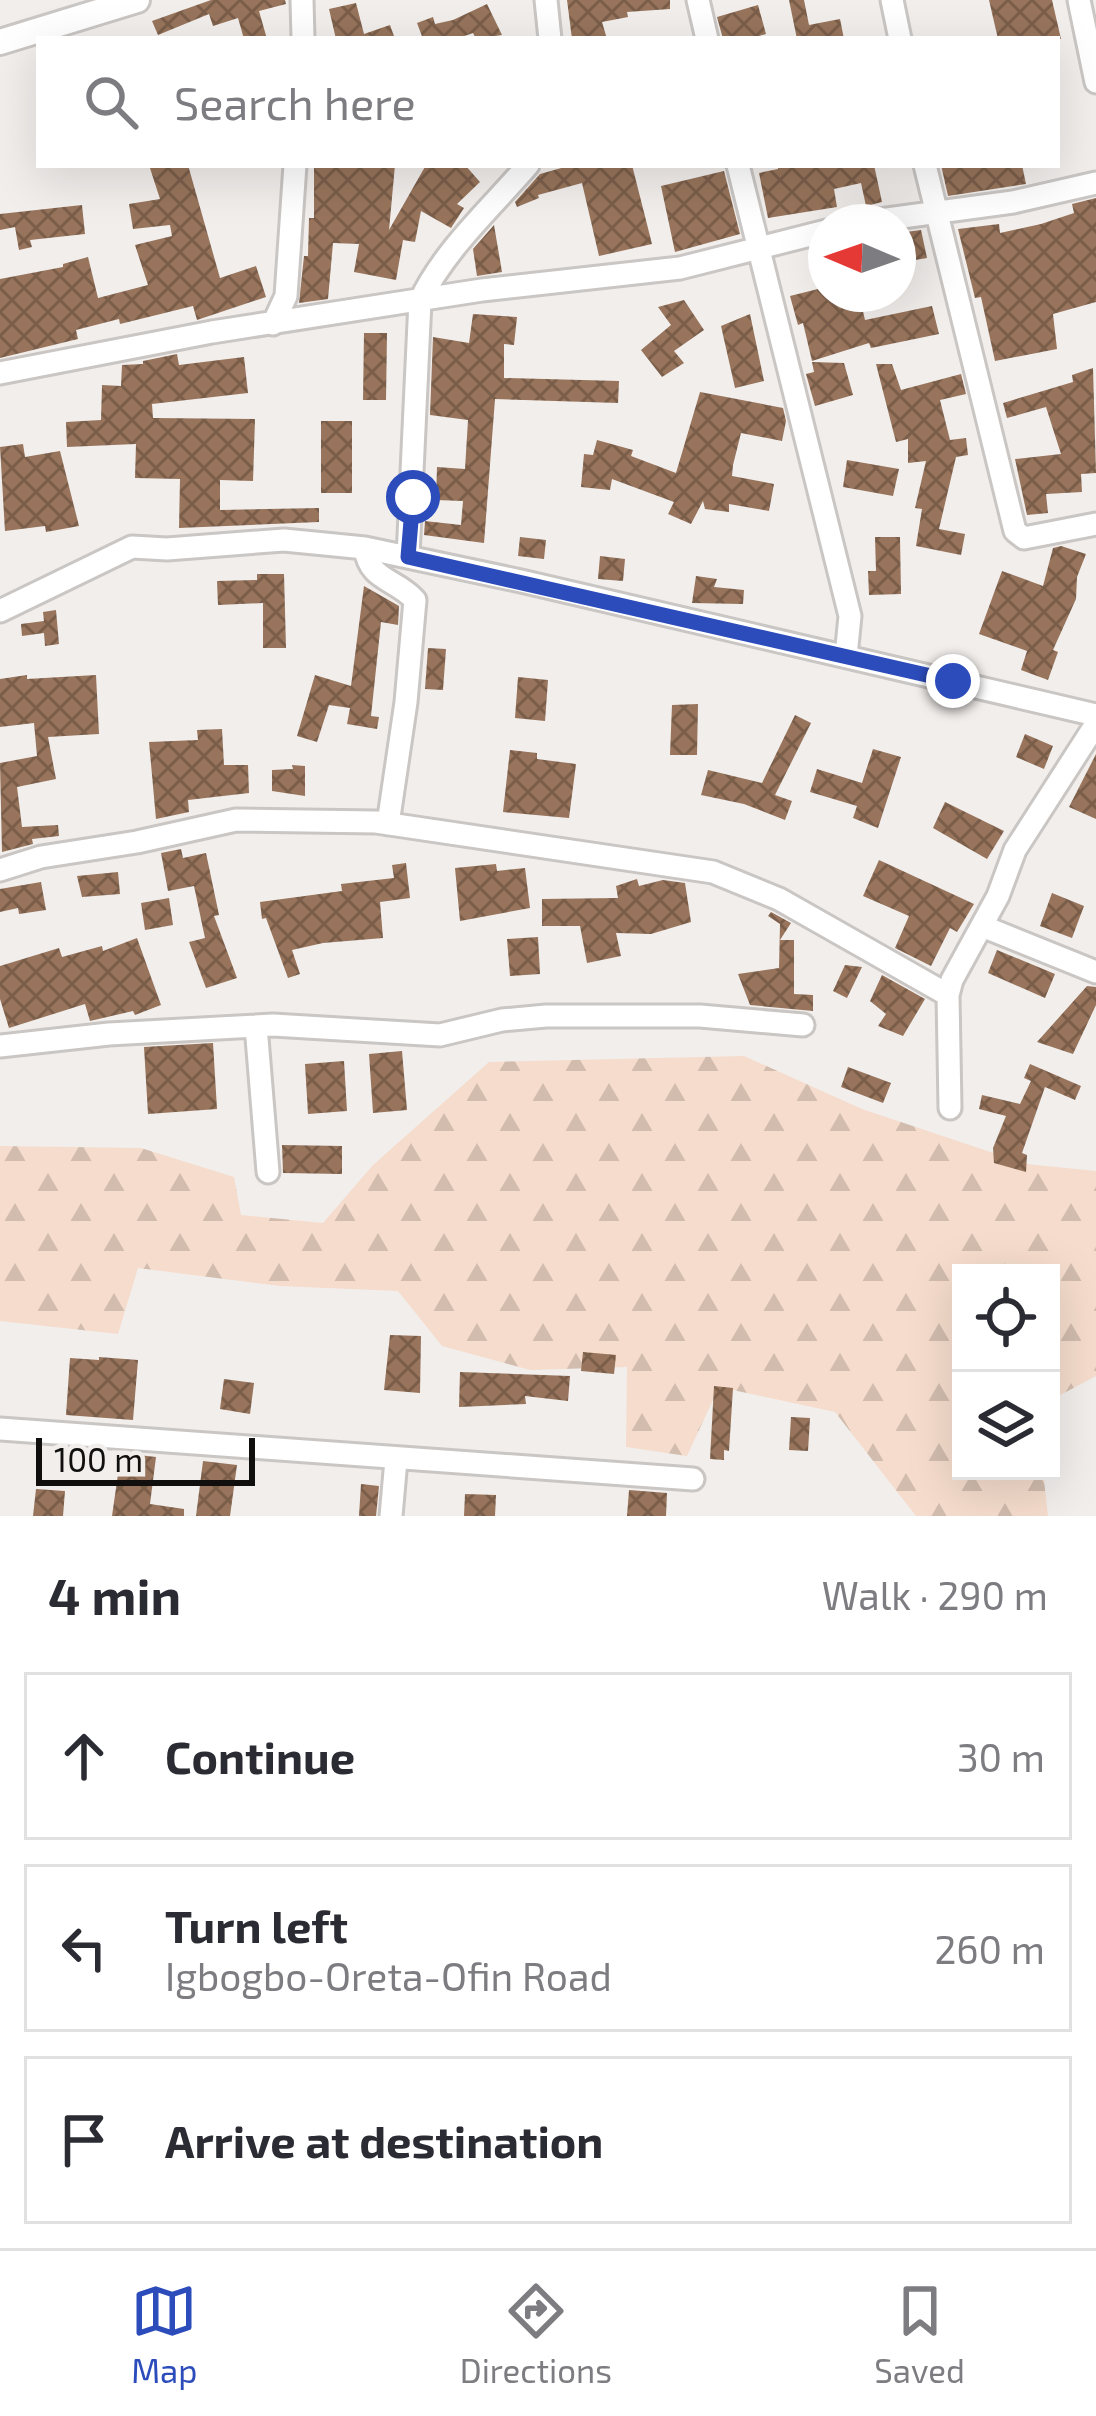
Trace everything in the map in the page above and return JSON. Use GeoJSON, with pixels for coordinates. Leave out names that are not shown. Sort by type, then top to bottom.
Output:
{"type":"FeatureCollection","features":[{"type":"Feature","properties":{"kind":"main road"},"geometry":{"type":"LineString","coordinates":[[0,42],[136,0]]}},
{"type":"Feature","properties":{"kind":"street"},"geometry":{"type":"LineString","coordinates":[[302,0],[303,36]]}},
{"type":"Feature","properties":{"kind":"street"},"geometry":{"type":"LineString","coordinates":[[546,0],[550,36]]}},
{"type":"Feature","properties":{"kind":"street"},"geometry":{"type":"LineString","coordinates":[[698,0],[706,36]]}},
{"type":"Feature","properties":{"kind":"street"},"geometry":{"type":"LineString","coordinates":[[892,0],[899,36]]}},
{"type":"Feature","properties":{"kind":"street"},"geometry":{"type":"LineString","coordinates":[[1078,0],[1096,82]]}},
{"type":"Feature","properties":{"kind":"street"},"geometry":{"type":"LineString","coordinates":[[273,324],[286,296],[295,168]]}},
{"type":"Feature","properties":{"kind":"street"},"geometry":{"type":"LineString","coordinates":[[408,557],[420,302],[453,250],[525,168]]}},
{"type":"Feature","properties":{"kind":"street"},"geometry":{"type":"LineString","coordinates":[[739,168],[850,616],[846,656]]}},
{"type":"Feature","properties":{"kind":"street"},"geometry":{"type":"LineString","coordinates":[[926,168],[1016,531],[1019,537],[1038,536],[1096,524]]}},
{"type":"Feature","properties":{"kind":"street"},"geometry":{"type":"LineString","coordinates":[[916,213],[1013,202],[1096,183]]}},
{"type":"Feature","properties":{"kind":"street"},"geometry":{"type":"LineString","coordinates":[[0,374],[482,290],[634,276],[808,236]]}},
{"type":"Feature","properties":{"kind":"street"},"geometry":{"type":"LineString","coordinates":[[286,296],[302,320]]}},
{"type":"Feature","properties":{"kind":"street"},"geometry":{"type":"LineString","coordinates":[[0,611],[132,547],[167,549],[284,540],[408,557],[846,656],[1096,719],[1015,850],[952,980],[948,995],[950,1108]]}},
{"type":"Feature","properties":{"kind":"street"},"geometry":{"type":"LineString","coordinates":[[365,548],[367,566],[379,578],[403,587],[415,600],[388,824]]}},
{"type":"Feature","properties":{"kind":"street"},"geometry":{"type":"LineString","coordinates":[[0,870],[41,856],[236,820],[388,824],[713,872],[779,899],[948,995]]}},
{"type":"Feature","properties":{"kind":"street"},"geometry":{"type":"LineString","coordinates":[[982,926],[1096,972]]}},
{"type":"Feature","properties":{"kind":"street"},"geometry":{"type":"LineString","coordinates":[[0,1046],[256,1026],[440,1035],[502,1020],[546,1016],[700,1016],[803,1025]]}},
{"type":"Feature","properties":{"kind":"street"},"geometry":{"type":"LineString","coordinates":[[256,1026],[268,1172]]}},
{"type":"Feature","properties":{"kind":"street"},"geometry":{"type":"LineString","coordinates":[[0,1430],[693,1479]]}},
{"type":"Feature","properties":{"kind":"street"},"geometry":{"type":"LineString","coordinates":[[391,1516],[396,1460]]}},
{"type":"Feature","properties":{"kind":"green space"},"geometry":{"type":"Polygon","coordinates":[[[744,1056],[862,1109],[1026,1164],[1096,1171],[1096,1376],[1060,1395],[1060,1264],[952,1264],[952,1480],[1044,1480],[1048,1516],[916,1516],[835,1412],[719,1387],[687,1456],[626,1447],[627,1367],[530,1370],[442,1346],[398,1291],[280,1286],[138,1268],[118,1334],[0,1321],[0,1146],[141,1148],[234,1177],[241,1215],[323,1223],[373,1165],[489,1062],[744,1056]]]}},
{"type":"Feature","properties":{"kind":"building"},"geometry":{"type":"Polygon","coordinates":[[[211,0],[285,0],[286,4],[259,11],[266,36],[243,36],[238,18],[213,26],[209,14],[158,35],[152,21],[211,0]]]}},
{"type":"Feature","properties":{"kind":"building"},"geometry":{"type":"Polygon","coordinates":[[[567,0],[670,0],[670,9],[627,12],[628,17],[602,22],[606,36],[572,36],[567,0]]]}},
{"type":"Feature","properties":{"kind":"building"},"geometry":{"type":"Polygon","coordinates":[[[789,0],[804,0],[809,25],[840,19],[843,36],[796,36],[789,0]]]}},
{"type":"Feature","properties":{"kind":"building"},"geometry":{"type":"Polygon","coordinates":[[[989,0],[1052,0],[1061,39],[997,36],[989,0]]]}},
{"type":"Feature","properties":{"kind":"building"},"geometry":{"type":"Polygon","coordinates":[[[356,3],[364,34],[390,25],[394,36],[335,36],[329,9],[356,3]]]}},
{"type":"Feature","properties":{"kind":"building"},"geometry":{"type":"Polygon","coordinates":[[[487,4],[502,35],[422,36],[417,23],[433,17],[435,24],[487,4]]]}},
{"type":"Feature","properties":{"kind":"building"},"geometry":{"type":"Polygon","coordinates":[[[758,5],[766,34],[722,36],[717,17],[758,5]]]}},
{"type":"Feature","properties":{"kind":"building"},"geometry":{"type":"Polygon","coordinates":[[[150,168],[189,168],[220,278],[256,266],[266,297],[197,320],[193,306],[120,324],[119,319],[76,330],[78,339],[0,358],[0,279],[63,267],[88,257],[98,298],[148,285],[135,245],[172,236],[170,225],[133,229],[129,204],[160,199],[150,168]]]}},
{"type":"Feature","properties":{"kind":"building"},"geometry":{"type":"Polygon","coordinates":[[[314,168],[395,168],[389,230],[424,168],[468,168],[480,182],[457,204],[464,208],[451,228],[421,211],[415,242],[403,240],[396,280],[354,272],[359,244],[333,243],[328,299],[299,303],[309,218],[314,218],[314,168]]]}},
{"type":"Feature","properties":{"kind":"building"},"geometry":{"type":"Polygon","coordinates":[[[561,168],[633,168],[652,244],[599,256],[582,183],[538,195],[517,207],[515,202],[540,174],[561,168]]]}},
{"type":"Feature","properties":{"kind":"building"},"geometry":{"type":"Polygon","coordinates":[[[778,168],[875,168],[882,202],[866,204],[861,183],[834,189],[836,204],[808,204],[808,212],[768,218],[759,173],[778,168]]]}},
{"type":"Feature","properties":{"kind":"building"},"geometry":{"type":"Polygon","coordinates":[[[942,168],[1023,168],[1026,184],[948,196],[942,168]]]}},
{"type":"Feature","properties":{"kind":"building"},"geometry":{"type":"Polygon","coordinates":[[[724,171],[740,234],[675,252],[661,186],[724,171]]]}},
{"type":"Feature","properties":{"kind":"building"},"geometry":{"type":"Polygon","coordinates":[[[1096,198],[1096,302],[1053,314],[1057,349],[995,361],[981,297],[975,298],[958,229],[999,224],[1000,233],[1041,224],[1074,213],[1072,204],[1096,198]]]}},
{"type":"Feature","properties":{"kind":"building"},"geometry":{"type":"Polygon","coordinates":[[[82,205],[85,234],[30,240],[32,247],[19,250],[15,227],[0,230],[0,214],[82,205]]]}},
{"type":"Feature","properties":{"kind":"building"},"geometry":{"type":"Polygon","coordinates":[[[494,225],[502,272],[477,276],[473,249],[494,225]]]}},
{"type":"Feature","properties":{"kind":"building"},"geometry":{"type":"Polygon","coordinates":[[[921,230],[927,258],[916,260],[916,231],[921,230]]]}},
{"type":"Feature","properties":{"kind":"building"},"geometry":{"type":"Polygon","coordinates":[[[808,292],[808,312],[863,312],[865,320],[932,306],[939,334],[871,348],[869,343],[812,361],[803,323],[798,325],[790,296],[808,292]]]}},
{"type":"Feature","properties":{"kind":"building"},"geometry":{"type":"Polygon","coordinates":[[[684,300],[704,330],[674,351],[684,363],[662,377],[641,350],[671,325],[658,307],[684,300]]]}},
{"type":"Feature","properties":{"kind":"building"},"geometry":{"type":"Polygon","coordinates":[[[473,314],[517,317],[514,345],[504,344],[504,378],[619,381],[618,403],[495,399],[484,543],[424,535],[425,521],[461,525],[463,501],[436,500],[437,467],[465,469],[468,420],[430,415],[433,337],[469,343],[473,314]]]}},
{"type":"Feature","properties":{"kind":"building"},"geometry":{"type":"Polygon","coordinates":[[[750,314],[764,381],[735,388],[721,326],[750,314]]]}},
{"type":"Feature","properties":{"kind":"building"},"geometry":{"type":"Polygon","coordinates":[[[364,333],[387,333],[386,400],[363,400],[364,333]]]}},
{"type":"Feature","properties":{"kind":"building"},"geometry":{"type":"Polygon","coordinates":[[[177,354],[179,365],[244,357],[248,393],[152,404],[153,418],[255,419],[253,481],[220,480],[220,510],[319,508],[319,522],[179,528],[180,479],[135,478],[136,444],[67,447],[66,422],[101,420],[102,385],[121,386],[122,365],[177,354]]]}},
{"type":"Feature","properties":{"kind":"building"},"geometry":{"type":"Polygon","coordinates":[[[812,362],[844,363],[853,395],[815,406],[806,374],[814,372],[812,362]]]}},
{"type":"Feature","properties":{"kind":"building"},"geometry":{"type":"Polygon","coordinates":[[[876,364],[892,364],[901,390],[961,374],[966,394],[940,400],[950,440],[966,438],[968,455],[956,457],[939,529],[965,534],[961,555],[916,546],[922,509],[915,508],[926,461],[908,463],[908,439],[896,442],[876,364]]]}},
{"type":"Feature","properties":{"kind":"building"},"geometry":{"type":"Polygon","coordinates":[[[1093,368],[1096,473],[1081,474],[1082,492],[1046,494],[1048,513],[1027,515],[1015,459],[1061,454],[1046,407],[1007,418],[1003,403],[1073,382],[1072,375],[1093,368]]]}},
{"type":"Feature","properties":{"kind":"building"},"geometry":{"type":"Polygon","coordinates":[[[700,392],[783,408],[782,441],[741,433],[733,465],[732,476],[774,484],[769,511],[729,504],[729,512],[705,509],[703,501],[691,524],[668,514],[674,502],[612,479],[610,490],[581,487],[584,454],[593,455],[597,440],[633,450],[631,456],[676,473],[700,392]]]}},
{"type":"Feature","properties":{"kind":"building"},"geometry":{"type":"Polygon","coordinates":[[[321,421],[352,421],[352,493],[321,493],[321,421]]]}},
{"type":"Feature","properties":{"kind":"building"},"geometry":{"type":"Polygon","coordinates":[[[23,444],[25,457],[60,451],[79,526],[46,532],[45,526],[5,531],[0,447],[23,444]]]}},
{"type":"Feature","properties":{"kind":"building"},"geometry":{"type":"Polygon","coordinates":[[[847,460],[899,469],[893,496],[843,487],[847,460]]]}},
{"type":"Feature","properties":{"kind":"building"},"geometry":{"type":"Polygon","coordinates":[[[520,537],[546,540],[544,559],[518,556],[520,537]]]}},
{"type":"Feature","properties":{"kind":"building"},"geometry":{"type":"Polygon","coordinates":[[[875,537],[900,537],[901,594],[869,595],[868,571],[876,571],[875,537]]]}},
{"type":"Feature","properties":{"kind":"building"},"geometry":{"type":"Polygon","coordinates":[[[1053,548],[1086,554],[1077,577],[1076,599],[1053,650],[1058,652],[1048,680],[1021,670],[1027,651],[979,634],[1002,571],[1043,586],[1053,548]]]}},
{"type":"Feature","properties":{"kind":"building"},"geometry":{"type":"Polygon","coordinates":[[[600,556],[625,559],[623,581],[598,579],[600,556]]]}},
{"type":"Feature","properties":{"kind":"building"},"geometry":{"type":"Polygon","coordinates":[[[257,574],[284,574],[286,648],[263,648],[263,603],[218,605],[217,581],[257,580],[257,574]]]}},
{"type":"Feature","properties":{"kind":"building"},"geometry":{"type":"Polygon","coordinates":[[[696,576],[717,579],[714,587],[744,590],[743,604],[692,603],[696,576]]]}},
{"type":"Feature","properties":{"kind":"building"},"geometry":{"type":"Polygon","coordinates":[[[364,586],[399,606],[398,625],[381,622],[371,716],[379,717],[377,729],[347,724],[350,708],[329,705],[317,742],[297,736],[315,675],[351,686],[364,586]]]}},
{"type":"Feature","properties":{"kind":"building"},"geometry":{"type":"Polygon","coordinates":[[[56,610],[59,644],[45,646],[44,633],[22,636],[21,624],[44,621],[43,612],[56,610]]]}},
{"type":"Feature","properties":{"kind":"building"},"geometry":{"type":"Polygon","coordinates":[[[428,648],[446,649],[443,690],[425,689],[428,648]]]}},
{"type":"Feature","properties":{"kind":"building"},"geometry":{"type":"Polygon","coordinates":[[[27,675],[27,679],[96,675],[99,734],[48,737],[56,779],[17,787],[22,827],[58,825],[59,836],[32,839],[33,844],[2,852],[0,763],[37,756],[34,723],[0,727],[0,679],[27,675]]]}},
{"type":"Feature","properties":{"kind":"building"},"geometry":{"type":"Polygon","coordinates":[[[518,677],[548,680],[545,721],[515,718],[518,677]]]}},
{"type":"Feature","properties":{"kind":"building"},"geometry":{"type":"Polygon","coordinates":[[[698,704],[697,755],[670,755],[672,705],[698,704]]]}},
{"type":"Feature","properties":{"kind":"building"},"geometry":{"type":"Polygon","coordinates":[[[795,715],[811,723],[775,795],[792,801],[785,820],[744,804],[701,795],[708,770],[762,783],[795,715]]]}},
{"type":"Feature","properties":{"kind":"building"},"geometry":{"type":"Polygon","coordinates":[[[222,729],[224,765],[248,765],[249,793],[188,800],[189,812],[156,819],[149,742],[198,740],[197,730],[222,729]]]}},
{"type":"Feature","properties":{"kind":"building"},"geometry":{"type":"Polygon","coordinates":[[[1025,734],[1053,746],[1044,769],[1016,757],[1025,734]]]}},
{"type":"Feature","properties":{"kind":"building"},"geometry":{"type":"Polygon","coordinates":[[[873,749],[901,757],[878,828],[853,818],[857,806],[810,792],[817,769],[862,783],[873,749]]]}},
{"type":"Feature","properties":{"kind":"building"},"geometry":{"type":"Polygon","coordinates":[[[510,750],[576,764],[569,818],[503,812],[510,750]]]}},
{"type":"Feature","properties":{"kind":"building"},"geometry":{"type":"Polygon","coordinates":[[[1096,754],[1096,819],[1069,807],[1096,754]]]}},
{"type":"Feature","properties":{"kind":"building"},"geometry":{"type":"Polygon","coordinates":[[[292,765],[305,766],[305,796],[272,791],[272,770],[293,769],[292,765]]]}},
{"type":"Feature","properties":{"kind":"building"},"geometry":{"type":"Polygon","coordinates":[[[945,802],[1004,831],[987,859],[933,828],[945,802]]]}},
{"type":"Feature","properties":{"kind":"building"},"geometry":{"type":"Polygon","coordinates":[[[181,849],[183,858],[206,853],[219,915],[214,916],[237,978],[206,988],[189,942],[205,938],[194,886],[168,891],[161,853],[181,849]]]}},
{"type":"Feature","properties":{"kind":"building"},"geometry":{"type":"Polygon","coordinates":[[[879,860],[974,904],[957,932],[950,928],[931,966],[895,948],[909,916],[863,896],[879,860]]]}},
{"type":"Feature","properties":{"kind":"building"},"geometry":{"type":"Polygon","coordinates":[[[406,863],[410,898],[380,902],[383,938],[292,950],[300,974],[288,978],[266,918],[262,919],[260,902],[342,891],[341,884],[394,878],[392,865],[406,863]]]}},
{"type":"Feature","properties":{"kind":"building"},"geometry":{"type":"Polygon","coordinates":[[[496,864],[497,871],[525,868],[530,908],[460,921],[455,868],[496,864]]]}},
{"type":"Feature","properties":{"kind":"building"},"geometry":{"type":"Polygon","coordinates":[[[118,872],[120,894],[82,897],[77,876],[118,872]]]}},
{"type":"Feature","properties":{"kind":"building"},"geometry":{"type":"Polygon","coordinates":[[[637,879],[639,886],[663,880],[685,883],[691,922],[651,934],[616,933],[621,956],[587,963],[580,926],[542,926],[542,899],[618,898],[616,886],[637,879]]]}},
{"type":"Feature","properties":{"kind":"building"},"geometry":{"type":"Polygon","coordinates":[[[41,882],[46,910],[0,912],[0,889],[41,882]]]}},
{"type":"Feature","properties":{"kind":"building"},"geometry":{"type":"Polygon","coordinates":[[[1052,893],[1084,906],[1072,938],[1040,926],[1052,893]]]}},
{"type":"Feature","properties":{"kind":"building"},"geometry":{"type":"Polygon","coordinates":[[[169,898],[173,925],[145,930],[141,903],[169,898]]]}},
{"type":"Feature","properties":{"kind":"building"},"geometry":{"type":"Polygon","coordinates":[[[771,912],[791,923],[780,940],[794,940],[794,994],[813,995],[813,1011],[750,1005],[738,974],[779,968],[780,924],[768,916],[771,912]]]}},
{"type":"Feature","properties":{"kind":"building"},"geometry":{"type":"Polygon","coordinates":[[[538,937],[540,974],[510,976],[507,939],[538,937]]]}},
{"type":"Feature","properties":{"kind":"building"},"geometry":{"type":"Polygon","coordinates":[[[137,938],[161,1005],[135,1015],[133,1011],[90,1021],[85,1004],[9,1028],[0,999],[0,966],[59,948],[62,957],[102,946],[103,951],[137,938]]]}},
{"type":"Feature","properties":{"kind":"building"},"geometry":{"type":"Polygon","coordinates":[[[997,950],[1055,974],[1045,998],[988,973],[997,950]]]}},
{"type":"Feature","properties":{"kind":"building"},"geometry":{"type":"Polygon","coordinates":[[[845,965],[862,967],[847,998],[833,991],[845,965]]]}},
{"type":"Feature","properties":{"kind":"building"},"geometry":{"type":"Polygon","coordinates":[[[882,975],[925,999],[903,1036],[878,1026],[886,1014],[870,1001],[882,975]]]}},
{"type":"Feature","properties":{"kind":"building"},"geometry":{"type":"Polygon","coordinates":[[[1087,986],[1096,987],[1096,1005],[1073,1054],[1037,1042],[1087,986]]]}},
{"type":"Feature","properties":{"kind":"building"},"geometry":{"type":"Polygon","coordinates":[[[213,1043],[217,1109],[148,1114],[144,1047],[213,1043]]]}},
{"type":"Feature","properties":{"kind":"building"},"geometry":{"type":"Polygon","coordinates":[[[402,1051],[407,1110],[373,1113],[369,1054],[402,1051]]]}},
{"type":"Feature","properties":{"kind":"building"},"geometry":{"type":"Polygon","coordinates":[[[344,1061],[347,1111],[308,1114],[305,1064],[344,1061]]]}},
{"type":"Feature","properties":{"kind":"building"},"geometry":{"type":"Polygon","coordinates":[[[1030,1064],[1081,1086],[1075,1100],[1045,1087],[1022,1153],[1027,1155],[1026,1172],[994,1163],[993,1148],[1006,1116],[979,1109],[982,1095],[1020,1104],[1031,1081],[1024,1078],[1030,1064]]]}},
{"type":"Feature","properties":{"kind":"building"},"geometry":{"type":"Polygon","coordinates":[[[848,1067],[891,1083],[883,1103],[841,1087],[848,1067]]]}},
{"type":"Feature","properties":{"kind":"building"},"geometry":{"type":"Polygon","coordinates":[[[282,1145],[342,1146],[342,1174],[283,1173],[282,1145]]]}},
{"type":"Feature","properties":{"kind":"building"},"geometry":{"type":"Polygon","coordinates":[[[390,1335],[421,1336],[420,1393],[384,1390],[390,1335]]]}},
{"type":"Feature","properties":{"kind":"building"},"geometry":{"type":"Polygon","coordinates":[[[583,1352],[616,1355],[614,1374],[581,1371],[583,1352]]]}},
{"type":"Feature","properties":{"kind":"building"},"geometry":{"type":"Polygon","coordinates":[[[70,1358],[138,1360],[133,1420],[66,1415],[70,1358]]]}},
{"type":"Feature","properties":{"kind":"building"},"geometry":{"type":"Polygon","coordinates":[[[460,1372],[570,1376],[568,1401],[525,1396],[526,1404],[459,1407],[460,1372]]]}},
{"type":"Feature","properties":{"kind":"building"},"geometry":{"type":"Polygon","coordinates":[[[224,1379],[254,1383],[250,1414],[220,1409],[224,1379]]]}},
{"type":"Feature","properties":{"kind":"building"},"geometry":{"type":"Polygon","coordinates":[[[714,1386],[733,1388],[729,1451],[724,1450],[724,1460],[710,1459],[714,1386]]]}},
{"type":"Feature","properties":{"kind":"building"},"geometry":{"type":"Polygon","coordinates":[[[791,1417],[810,1418],[808,1451],[789,1450],[791,1417]]]}},
{"type":"Feature","properties":{"kind":"building"},"geometry":{"type":"Polygon","coordinates":[[[121,1453],[156,1457],[150,1504],[184,1509],[184,1516],[112,1516],[121,1453]]]}},
{"type":"Feature","properties":{"kind":"building"},"geometry":{"type":"Polygon","coordinates":[[[203,1461],[237,1465],[230,1516],[196,1516],[203,1461]]]}},
{"type":"Feature","properties":{"kind":"building"},"geometry":{"type":"Polygon","coordinates":[[[361,1484],[379,1486],[376,1516],[359,1516],[361,1484]]]}},
{"type":"Feature","properties":{"kind":"building"},"geometry":{"type":"Polygon","coordinates":[[[36,1489],[65,1491],[63,1516],[33,1516],[36,1489]]]}},
{"type":"Feature","properties":{"kind":"building"},"geometry":{"type":"Polygon","coordinates":[[[629,1490],[667,1493],[666,1516],[627,1516],[629,1490]]]}},
{"type":"Feature","properties":{"kind":"building"},"geometry":{"type":"Polygon","coordinates":[[[465,1494],[496,1495],[495,1516],[464,1516],[465,1494]]]}},
{"type":"Feature","properties":{"kind":"route"},"geometry":{"type":"LineString","coordinates":[[413,497],[408,557],[953,681]]}}]}
